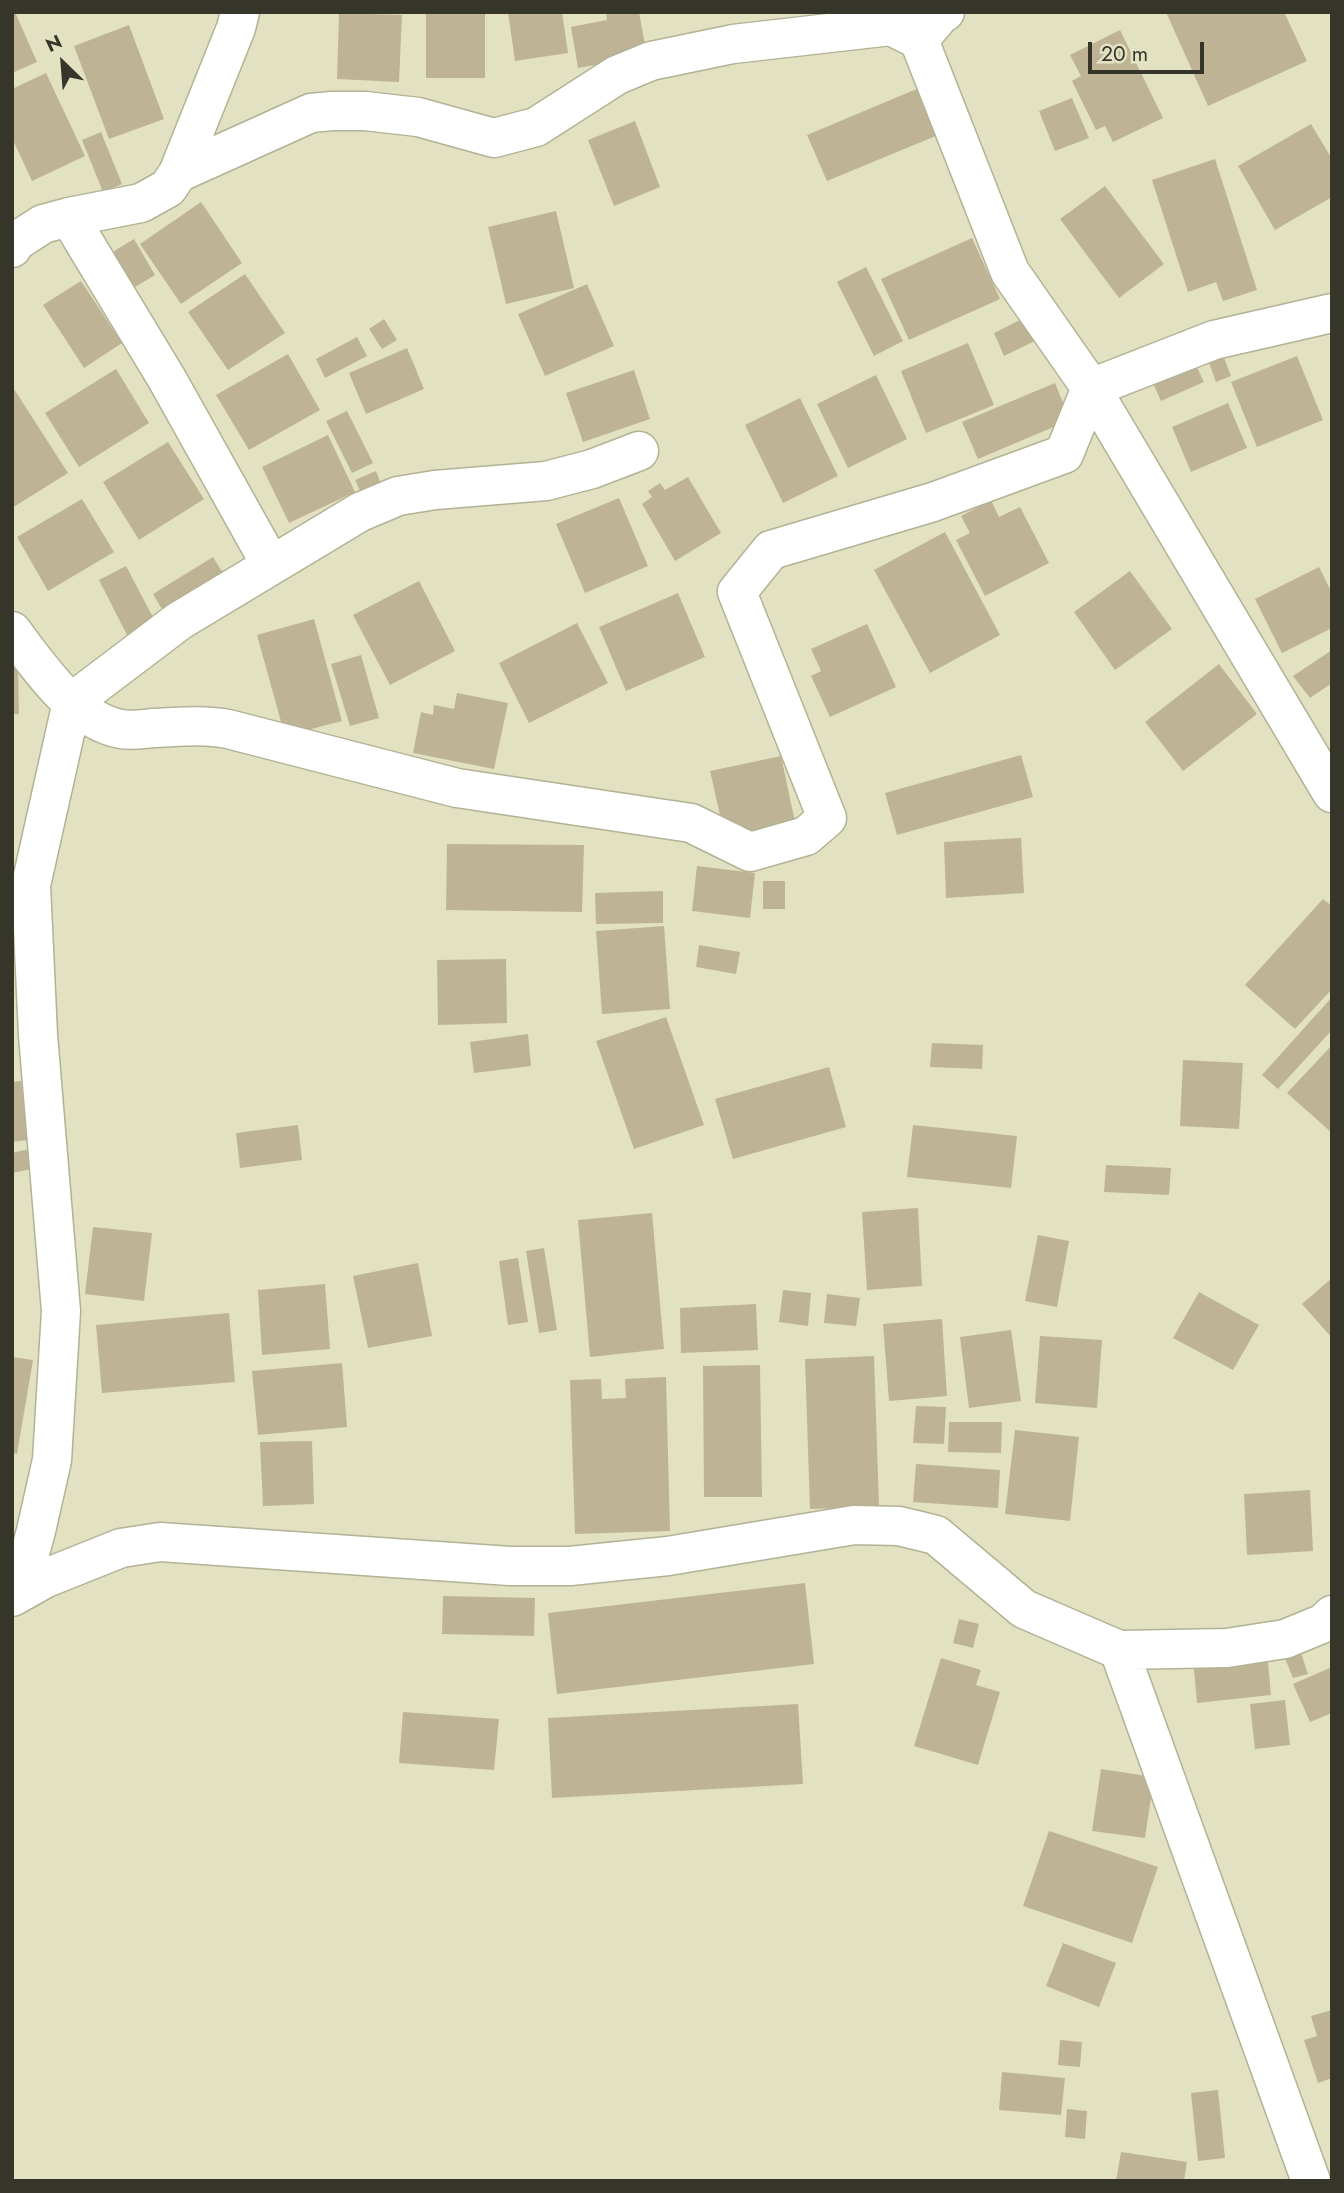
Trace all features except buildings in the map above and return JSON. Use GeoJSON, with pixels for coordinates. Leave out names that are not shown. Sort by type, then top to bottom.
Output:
{"type":"FeatureCollection","features":[{"type":"Feature","properties":{"kind":"street"},"geometry":{"type":"LineString","coordinates":[[12,248],[15,242],[43,225],[69,217],[141,203],[168,188],[178,173],[240,12]]}},
{"type":"Feature","properties":{"kind":"street"},"geometry":{"type":"LineString","coordinates":[[178,173],[311,113],[365,111],[418,117],[494,138],[514,135],[536,127],[617,75],[651,61],[733,44],[891,26],[916,26],[945,12]]}},
{"type":"Feature","properties":{"kind":"street"},"geometry":{"type":"LineString","coordinates":[[916,26],[1010,272],[1091,388],[1332,793]]}},
{"type":"Feature","properties":{"kind":"street"},"geometry":{"type":"LineString","coordinates":[[69,217],[167,379],[271,565]]}},
{"type":"Feature","properties":{"kind":"street"},"geometry":{"type":"LineString","coordinates":[[12,631],[42,671],[72,702],[98,721],[122,730],[208,725],[457,788],[691,823],[750,852],[806,836],[827,818],[737,592],[771,550],[933,502],[1063,454],[1091,388],[1214,340],[1332,313]]}},
{"type":"Feature","properties":{"kind":"street"},"geometry":{"type":"LineString","coordinates":[[16,1595],[36,1531],[52,1460],[61,1311],[25,1038],[31,885],[72,702],[179,621],[360,512],[398,496],[435,490],[546,481],[592,469],[639,451]]}},
{"type":"Feature","properties":{"kind":"street"},"geometry":{"type":"LineString","coordinates":[[16,1595],[46,1578],[121,1548],[160,1542],[510,1566],[569,1566],[668,1556],[854,1525],[899,1526],[936,1535],[1024,1609],[1119,1650],[1227,1648],[1285,1639],[1329,1623]]}},
{"type":"Feature","properties":{"kind":"street"},"geometry":{"type":"LineString","coordinates":[[1119,1650],[1311,2181]]}}]}
